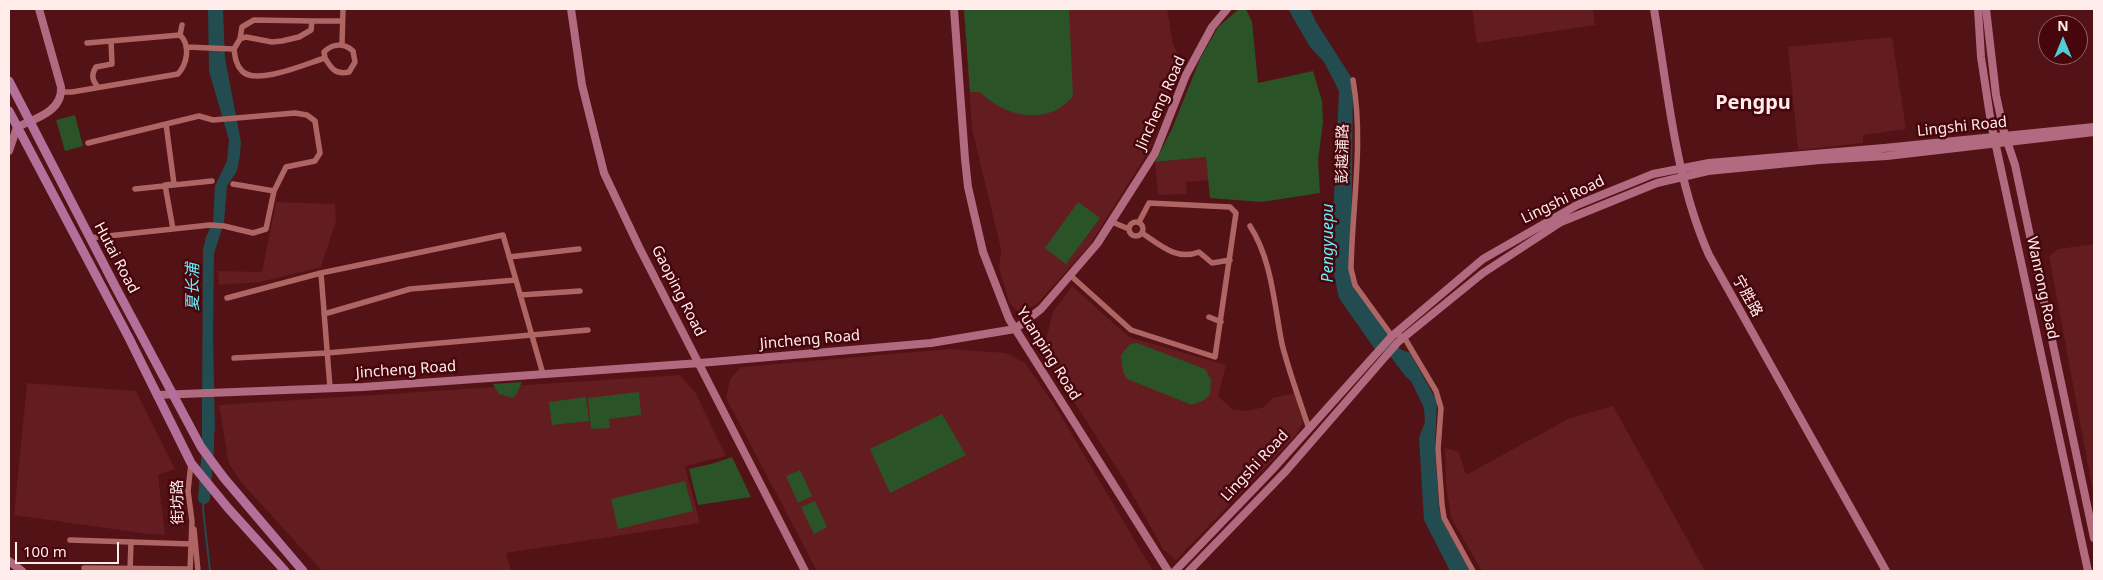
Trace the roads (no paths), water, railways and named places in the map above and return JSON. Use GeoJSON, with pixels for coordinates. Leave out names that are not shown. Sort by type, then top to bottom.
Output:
{"type":"FeatureCollection","features":[{"type":"Feature","properties":{"kind":"main road","name":"Hutai Road"},"geometry":{"type":"LineString","coordinates":[[9,81],[89,238],[201,447],[224,478],[303,571]]}},
{"type":"Feature","properties":{"kind":"main road","name":"Hutai Road"},"geometry":{"type":"LineString","coordinates":[[9,111],[191,462],[217,496],[285,571]]}},
{"type":"Feature","properties":{"kind":"street"},"geometry":{"type":"LineString","coordinates":[[9,151],[17,127],[52,109],[57,103],[61,92],[39,9]]}},
{"type":"Feature","properties":{"kind":"street"},"geometry":{"type":"LineString","coordinates":[[342,45],[343,9]]}},
{"type":"Feature","properties":{"kind":"street","name":"Gaoping Road"},"geometry":{"type":"LineString","coordinates":[[571,9],[582,85],[604,173],[639,246],[805,571]]}},
{"type":"Feature","properties":{"kind":"street","name":"Yuanping Road"},"geometry":{"type":"LineString","coordinates":[[954,9],[964,159],[968,187],[983,252],[1008,319],[1168,571]]}},
{"type":"Feature","properties":{"kind":"street","name":"Jincheng Road"},"geometry":{"type":"LineString","coordinates":[[173,395],[330,388],[700,363],[930,343],[1014,329],[1041,309],[1097,244],[1112,222],[1156,153],[1186,75],[1212,26],[1227,9]]}},
{"type":"Feature","properties":{"kind":"street","name":"宁胜路"},"geometry":{"type":"LineString","coordinates":[[1654,9],[1682,172],[1697,228],[1708,255],[1886,571]]}},
{"type":"Feature","properties":{"kind":"street","name":"Wanrong Road"},"geometry":{"type":"LineString","coordinates":[[1978,9],[1983,70],[1995,141],[2088,571]]}},
{"type":"Feature","properties":{"kind":"street","name":"Wanrong Road"},"geometry":{"type":"LineString","coordinates":[[1986,9],[1996,95],[2015,166],[2094,538]]}},
{"type":"Feature","properties":{"kind":"street"},"geometry":{"type":"LineString","coordinates":[[240,39],[242,27],[254,20],[342,21]]}},
{"type":"Feature","properties":{"kind":"street"},"geometry":{"type":"LineString","coordinates":[[231,49],[240,39],[246,37],[272,42],[298,37],[311,30],[312,21]]}},
{"type":"Feature","properties":{"kind":"street"},"geometry":{"type":"LineString","coordinates":[[180,35],[182,25]]}},
{"type":"Feature","properties":{"kind":"street"},"geometry":{"type":"LineString","coordinates":[[61,92],[72,92],[98,86],[178,74],[185,64],[186,47],[184,39],[180,35]]}},
{"type":"Feature","properties":{"kind":"street"},"geometry":{"type":"LineString","coordinates":[[87,43],[180,35]]}},
{"type":"Feature","properties":{"kind":"street"},"geometry":{"type":"LineString","coordinates":[[98,86],[93,78],[93,73],[96,67],[112,64],[111,41]]}},
{"type":"Feature","properties":{"kind":"street"},"geometry":{"type":"LineString","coordinates":[[342,45],[347,46],[353,51],[355,57],[353,67],[348,72],[342,74],[330,68],[325,58],[324,52],[329,47],[342,45]]}},
{"type":"Feature","properties":{"kind":"street"},"geometry":{"type":"LineString","coordinates":[[186,47],[231,49]]}},
{"type":"Feature","properties":{"kind":"street"},"geometry":{"type":"LineString","coordinates":[[231,49],[242,72],[250,76],[288,71],[325,58]]}},
{"type":"Feature","properties":{"kind":"street","name":"彭越浦路"},"geometry":{"type":"LineString","coordinates":[[1354,80],[1357,131],[1351,269],[1355,285],[1436,391],[1442,408],[1438,449],[1444,518],[1473,571]]}},
{"type":"Feature","properties":{"kind":"street"},"geometry":{"type":"LineString","coordinates":[[88,143],[199,116],[213,120],[223,120],[237,117],[295,113],[307,115],[315,121],[320,153],[315,161],[286,167],[274,191],[266,229],[253,233],[224,226],[210,225],[89,238]]}},
{"type":"Feature","properties":{"kind":"street"},"geometry":{"type":"LineString","coordinates":[[166,124],[174,184]]}},
{"type":"Feature","properties":{"kind":"street","name":"Lingshi Road"},"geometry":{"type":"LineString","coordinates":[[2007,140],[2094,127]]}},
{"type":"Feature","properties":{"kind":"street","name":"Lingshi Road"},"geometry":{"type":"LineString","coordinates":[[1397,338],[1483,274],[1561,222],[1682,172],[1709,163],[2094,132]]}},
{"type":"Feature","properties":{"kind":"street","name":"Lingshi Road"},"geometry":{"type":"LineString","coordinates":[[1175,571],[1377,358],[1483,259],[1534,228],[1578,205],[1653,174],[1682,172]]}},
{"type":"Feature","properties":{"kind":"street"},"geometry":{"type":"LineString","coordinates":[[135,189],[212,182]]}},
{"type":"Feature","properties":{"kind":"street"},"geometry":{"type":"LineString","coordinates":[[233,184],[274,191]]}},
{"type":"Feature","properties":{"kind":"street"},"geometry":{"type":"LineString","coordinates":[[166,185],[173,229]]}},
{"type":"Feature","properties":{"kind":"street"},"geometry":{"type":"LineString","coordinates":[[1070,275],[1115,312],[1131,330],[1215,357],[1236,213],[1230,207],[1148,203],[1138,222]]}},
{"type":"Feature","properties":{"kind":"street"},"geometry":{"type":"LineString","coordinates":[[1112,222],[1129,230],[1135,236],[1142,233]]}},
{"type":"Feature","properties":{"kind":"street"},"geometry":{"type":"LineString","coordinates":[[1129,230],[1129,226],[1133,222],[1138,222]]}},
{"type":"Feature","properties":{"kind":"street"},"geometry":{"type":"LineString","coordinates":[[1138,222],[1142,225],[1142,233]]}},
{"type":"Feature","properties":{"kind":"street"},"geometry":{"type":"LineString","coordinates":[[1250,226],[1260,240],[1269,273],[1283,346],[1309,428]]}},
{"type":"Feature","properties":{"kind":"street"},"geometry":{"type":"LineString","coordinates":[[1142,233],[1172,252],[1190,255],[1199,252],[1212,262],[1230,260]]}},
{"type":"Feature","properties":{"kind":"street"},"geometry":{"type":"LineString","coordinates":[[228,298],[321,273],[503,236],[543,374]]}},
{"type":"Feature","properties":{"kind":"street"},"geometry":{"type":"LineString","coordinates":[[509,258],[579,249]]}},
{"type":"Feature","properties":{"kind":"street"},"geometry":{"type":"LineString","coordinates":[[321,273],[330,388]]}},
{"type":"Feature","properties":{"kind":"street"},"geometry":{"type":"LineString","coordinates":[[324,314],[410,288],[516,280]]}},
{"type":"Feature","properties":{"kind":"street"},"geometry":{"type":"LineString","coordinates":[[520,295],[580,290]]}},
{"type":"Feature","properties":{"kind":"street"},"geometry":{"type":"LineString","coordinates":[[1209,317],[1220,322]]}},
{"type":"Feature","properties":{"kind":"street"},"geometry":{"type":"LineString","coordinates":[[234,358],[327,353],[588,330]]}},
{"type":"Feature","properties":{"kind":"street","name":"Lingshi Road"},"geometry":{"type":"LineString","coordinates":[[1189,571],[1286,471],[1377,358]]}},
{"type":"Feature","properties":{"kind":"street"},"geometry":{"type":"LineString","coordinates":[[157,395],[173,395]]}},
{"type":"Feature","properties":{"kind":"street","name":"街坊路"},"geometry":{"type":"LineString","coordinates":[[190,570],[192,521],[188,491],[191,462]]}},
{"type":"Feature","properties":{"kind":"street"},"geometry":{"type":"LineString","coordinates":[[192,521],[196,535],[198,571]]}},
{"type":"Feature","properties":{"kind":"street"},"geometry":{"type":"LineString","coordinates":[[70,540],[191,544]]}},
{"type":"Feature","properties":{"kind":"street"},"geometry":{"type":"LineString","coordinates":[[130,570],[131,542]]}},
{"type":"Feature","properties":{"kind":"street"},"geometry":{"type":"LineString","coordinates":[[9,561],[22,571]]}},
{"type":"Feature","properties":{"kind":"street"},"geometry":{"type":"LineString","coordinates":[[84,568],[190,570]]}},
{"type":"Feature","properties":{"kind":"water"},"geometry":{"type":"Polygon","coordinates":[[[208,9],[223,9],[225,58],[241,142],[237,171],[227,186],[224,222],[214,254],[215,433],[202,411],[203,250],[206,237],[213,222],[215,186],[227,161],[229,140],[209,71],[208,9]]]}},
{"type":"Feature","properties":{"kind":"water"},"geometry":{"type":"Polygon","coordinates":[[[1288,9],[1310,9],[1316,22],[1353,80],[1351,269],[1355,285],[1400,349],[1410,353],[1437,401],[1435,447],[1439,508],[1442,520],[1470,571],[1450,571],[1424,520],[1419,438],[1425,422],[1424,408],[1411,381],[1391,357],[1374,348],[1339,298],[1331,261],[1339,91],[1324,62],[1310,47],[1288,9]]]}},
{"type":"Feature","properties":{"kind":"waterway","name":"夏长浦"},"geometry":{"type":"LineString","coordinates":[[204,498],[208,449],[208,406]]}},
{"type":"Feature","properties":{"kind":"waterway","name":"夏长浦"},"geometry":{"type":"LineString","coordinates":[[204,498],[203,509],[210,571]]}},
{"type":"Feature","properties":{"kind":"district","name":"Pengpu"},"geometry":{"type":"Point","coordinates":[1753,103]}},
{"type":"Feature","properties":{"kind":"water label","name":"Pengyuepu"},"geometry":{"type":"Point","coordinates":[1328,243]}}]}
